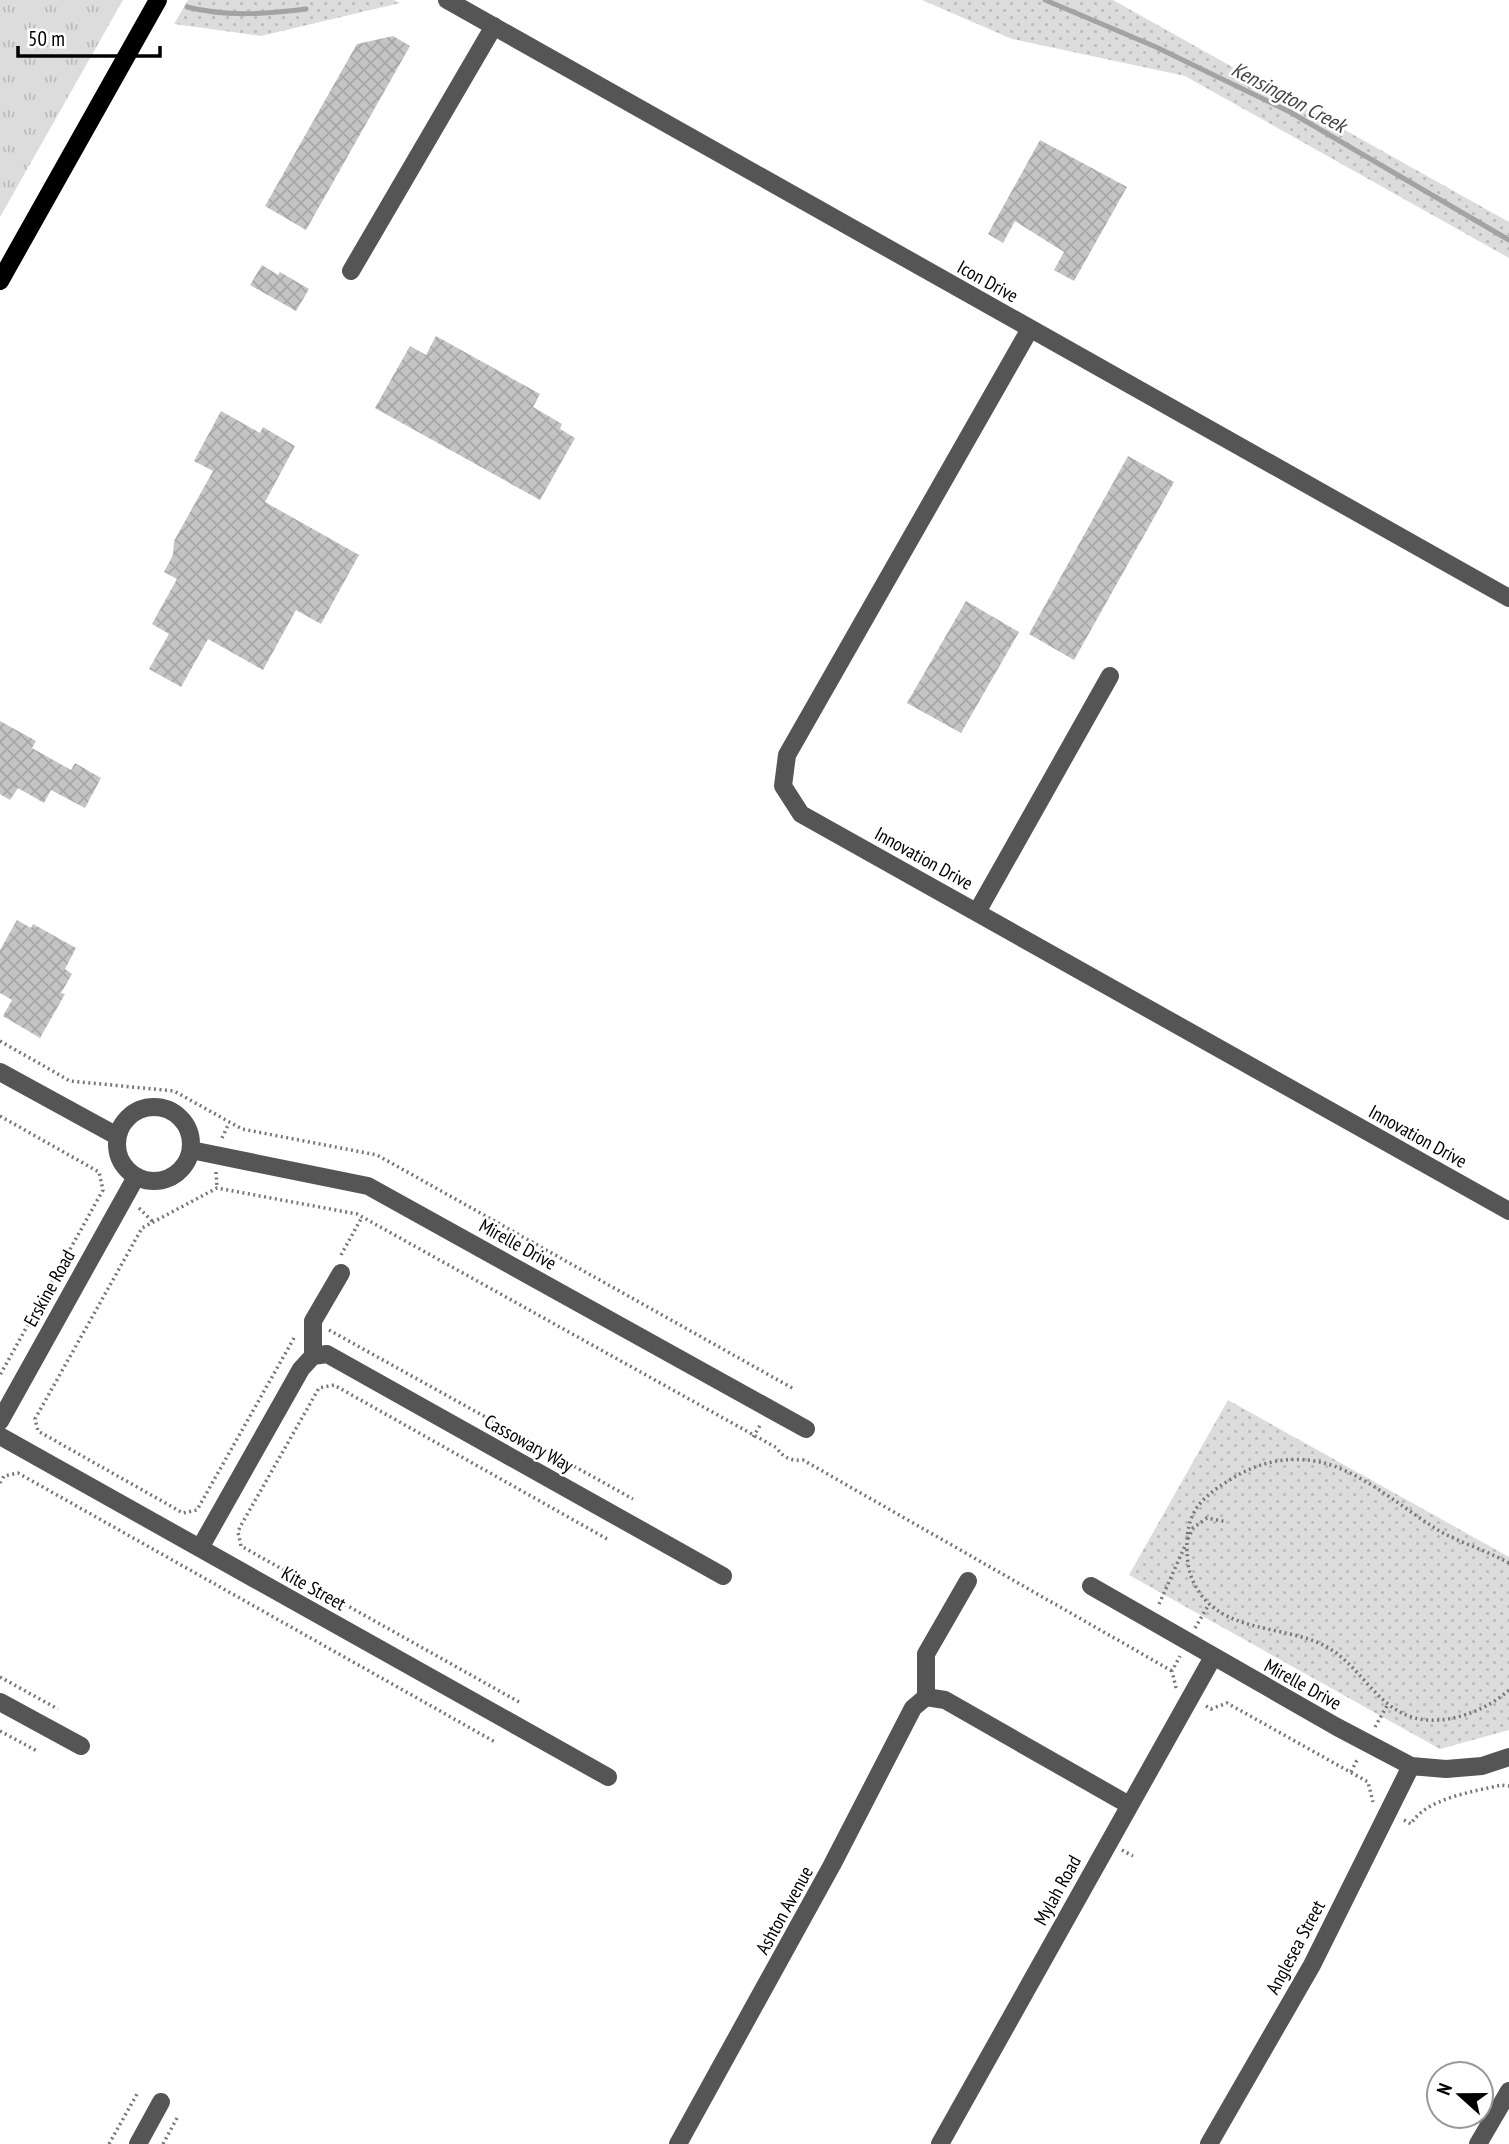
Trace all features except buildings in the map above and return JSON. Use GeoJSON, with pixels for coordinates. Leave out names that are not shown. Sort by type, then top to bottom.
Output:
{"type":"FeatureCollection","features":[{"type":"Feature","properties":{"kind":"main road"},"geometry":{"type":"LineString","coordinates":[[0,281],[158,0]]}},
{"type":"Feature","properties":{"kind":"street","name":"Icon Drive"},"geometry":{"type":"LineString","coordinates":[[447,0],[1509,598]]}},
{"type":"Feature","properties":{"kind":"street"},"geometry":{"type":"LineString","coordinates":[[352,271],[494,26]]}},
{"type":"Feature","properties":{"kind":"street","name":"Innovation Drive"},"geometry":{"type":"LineString","coordinates":[[1030,329],[787,755],[783,786],[801,814],[1509,1211]]}},
{"type":"Feature","properties":{"kind":"street"},"geometry":{"type":"LineString","coordinates":[[977,912],[1110,676]]}},
{"type":"Feature","properties":{"kind":"street"},"geometry":{"type":"LineString","coordinates":[[0,1072],[117,1136]]}},
{"type":"Feature","properties":{"kind":"street"},"geometry":{"type":"LineString","coordinates":[[141,1108],[167,1108],[178,1114],[186,1124],[191,1150],[181,1170],[159,1181],[147,1181],[126,1169],[116,1148],[117,1136],[130,1114],[141,1108]]}},
{"type":"Feature","properties":{"kind":"street","name":"Mirelle Drive"},"geometry":{"type":"LineString","coordinates":[[191,1150],[368,1186],[806,1429]]}},
{"type":"Feature","properties":{"kind":"street","name":"Erskine Road"},"geometry":{"type":"LineString","coordinates":[[0,1421],[136,1177]]}},
{"type":"Feature","properties":{"kind":"street"},"geometry":{"type":"LineString","coordinates":[[200,1548],[301,1369],[313,1356],[313,1321],[339,1267]]}},
{"type":"Feature","properties":{"kind":"street","name":"Cassowary Way"},"geometry":{"type":"LineString","coordinates":[[313,1356],[333,1356],[723,1576]]}},
{"type":"Feature","properties":{"kind":"street","name":"Kite Street"},"geometry":{"type":"LineString","coordinates":[[0,1436],[608,1777]]}},
{"type":"Feature","properties":{"kind":"street"},"geometry":{"type":"LineString","coordinates":[[968,1581],[926,1654],[926,1697],[945,1700],[1129,1805]]}},
{"type":"Feature","properties":{"kind":"street","name":"Mirelle Drive"},"geometry":{"type":"LineString","coordinates":[[1090,1586],[1337,1727],[1411,1766],[1446,1769],[1482,1766],[1509,1757]]}},
{"type":"Feature","properties":{"kind":"street","name":"Mylah Road"},"geometry":{"type":"LineString","coordinates":[[940,2144],[1213,1657]]}},
{"type":"Feature","properties":{"kind":"street","name":"Ashton Avenue"},"geometry":{"type":"LineString","coordinates":[[678,2144],[826,1877],[913,1708],[926,1697]]}},
{"type":"Feature","properties":{"kind":"street"},"geometry":{"type":"LineString","coordinates":[[0,1702],[81,1746]]}},
{"type":"Feature","properties":{"kind":"street","name":"Anglesea Street"},"geometry":{"type":"LineString","coordinates":[[1209,2144],[1312,1965],[1411,1766]]}},
{"type":"Feature","properties":{"kind":"street"},"geometry":{"type":"LineString","coordinates":[[1478,2144],[1509,2091]]}},
{"type":"Feature","properties":{"kind":"street"},"geometry":{"type":"LineString","coordinates":[[138,2144],[162,2102]]}},
{"type":"Feature","properties":{"kind":"path"},"geometry":{"type":"LineString","coordinates":[[0,1116],[99,1172],[103,1190],[0,1376]]}},
{"type":"Feature","properties":{"kind":"path"},"geometry":{"type":"LineString","coordinates":[[633,1499],[306,1317],[197,1510],[183,1513],[38,1432],[35,1419],[142,1228],[217,1188],[357,1214],[777,1448],[781,1455],[795,1461],[803,1460],[1172,1671],[1177,1689],[1211,1709],[1227,1703],[1368,1782],[1372,1801],[1411,1824],[1416,1815],[1428,1806],[1501,1785],[1509,1786]]}},
{"type":"Feature","properties":{"kind":"path"},"geometry":{"type":"LineString","coordinates":[[339,1267],[362,1217]]}},
{"type":"Feature","properties":{"kind":"path"},"geometry":{"type":"LineString","coordinates":[[519,1702],[241,1546],[238,1532],[240,1527],[319,1388],[334,1385],[609,1540]]}},
{"type":"Feature","properties":{"kind":"path"},"geometry":{"type":"LineString","coordinates":[[1509,1563],[1482,1549],[1457,1541],[1359,1478],[1334,1466],[1301,1460],[1273,1461],[1247,1469],[1218,1488],[1197,1505],[1191,1517],[1187,1542],[1189,1570],[1194,1585],[1202,1598],[1214,1609],[1231,1619],[1274,1632],[1304,1637],[1327,1647],[1346,1660],[1393,1709],[1415,1718],[1436,1721],[1463,1715],[1485,1706],[1509,1690]]}},
{"type":"Feature","properties":{"kind":"path"},"geometry":{"type":"LineString","coordinates":[[0,1483],[4,1476],[18,1473],[495,1742]]}},
{"type":"Feature","properties":{"kind":"path"},"geometry":{"type":"LineString","coordinates":[[1159,1604],[1193,1528],[1207,1518],[1227,1522]]}},
{"type":"Feature","properties":{"kind":"path"},"geometry":{"type":"LineString","coordinates":[[0,1677],[58,1709]]}},
{"type":"Feature","properties":{"kind":"path"},"geometry":{"type":"LineString","coordinates":[[0,1731],[37,1751]]}},
{"type":"Feature","properties":{"kind":"path"},"geometry":{"type":"LineString","coordinates":[[109,2144],[137,2094]]}},
{"type":"Feature","properties":{"kind":"path"},"geometry":{"type":"LineString","coordinates":[[163,2144],[177,2118]]}},
{"type":"Feature","properties":{"kind":"green space"},"geometry":{"type":"Polygon","coordinates":[[[0,0],[123,0],[0,217],[0,0]]]}},
{"type":"Feature","properties":{"kind":"green space"},"geometry":{"type":"Polygon","coordinates":[[[188,0],[394,0],[400,3],[261,36],[174,24],[188,0]]]}},
{"type":"Feature","properties":{"kind":"green space"},"geometry":{"type":"Polygon","coordinates":[[[922,0],[1113,0],[1509,222],[1509,258],[1185,76],[1012,39],[922,0]]]}},
{"type":"Feature","properties":{"kind":"green space"},"geometry":{"type":"Polygon","coordinates":[[[1228,1400],[1509,1557],[1509,1730],[1440,1749],[1129,1575],[1228,1400]]]}},
{"type":"Feature","properties":{"kind":"waterway","name":"Kensington Creek"},"geometry":{"type":"LineString","coordinates":[[1045,0],[1156,47],[1290,112],[1509,240]]}},
{"type":"Feature","properties":{"kind":"waterway"},"geometry":{"type":"LineString","coordinates":[[187,7],[246,14],[306,9]]}}]}
